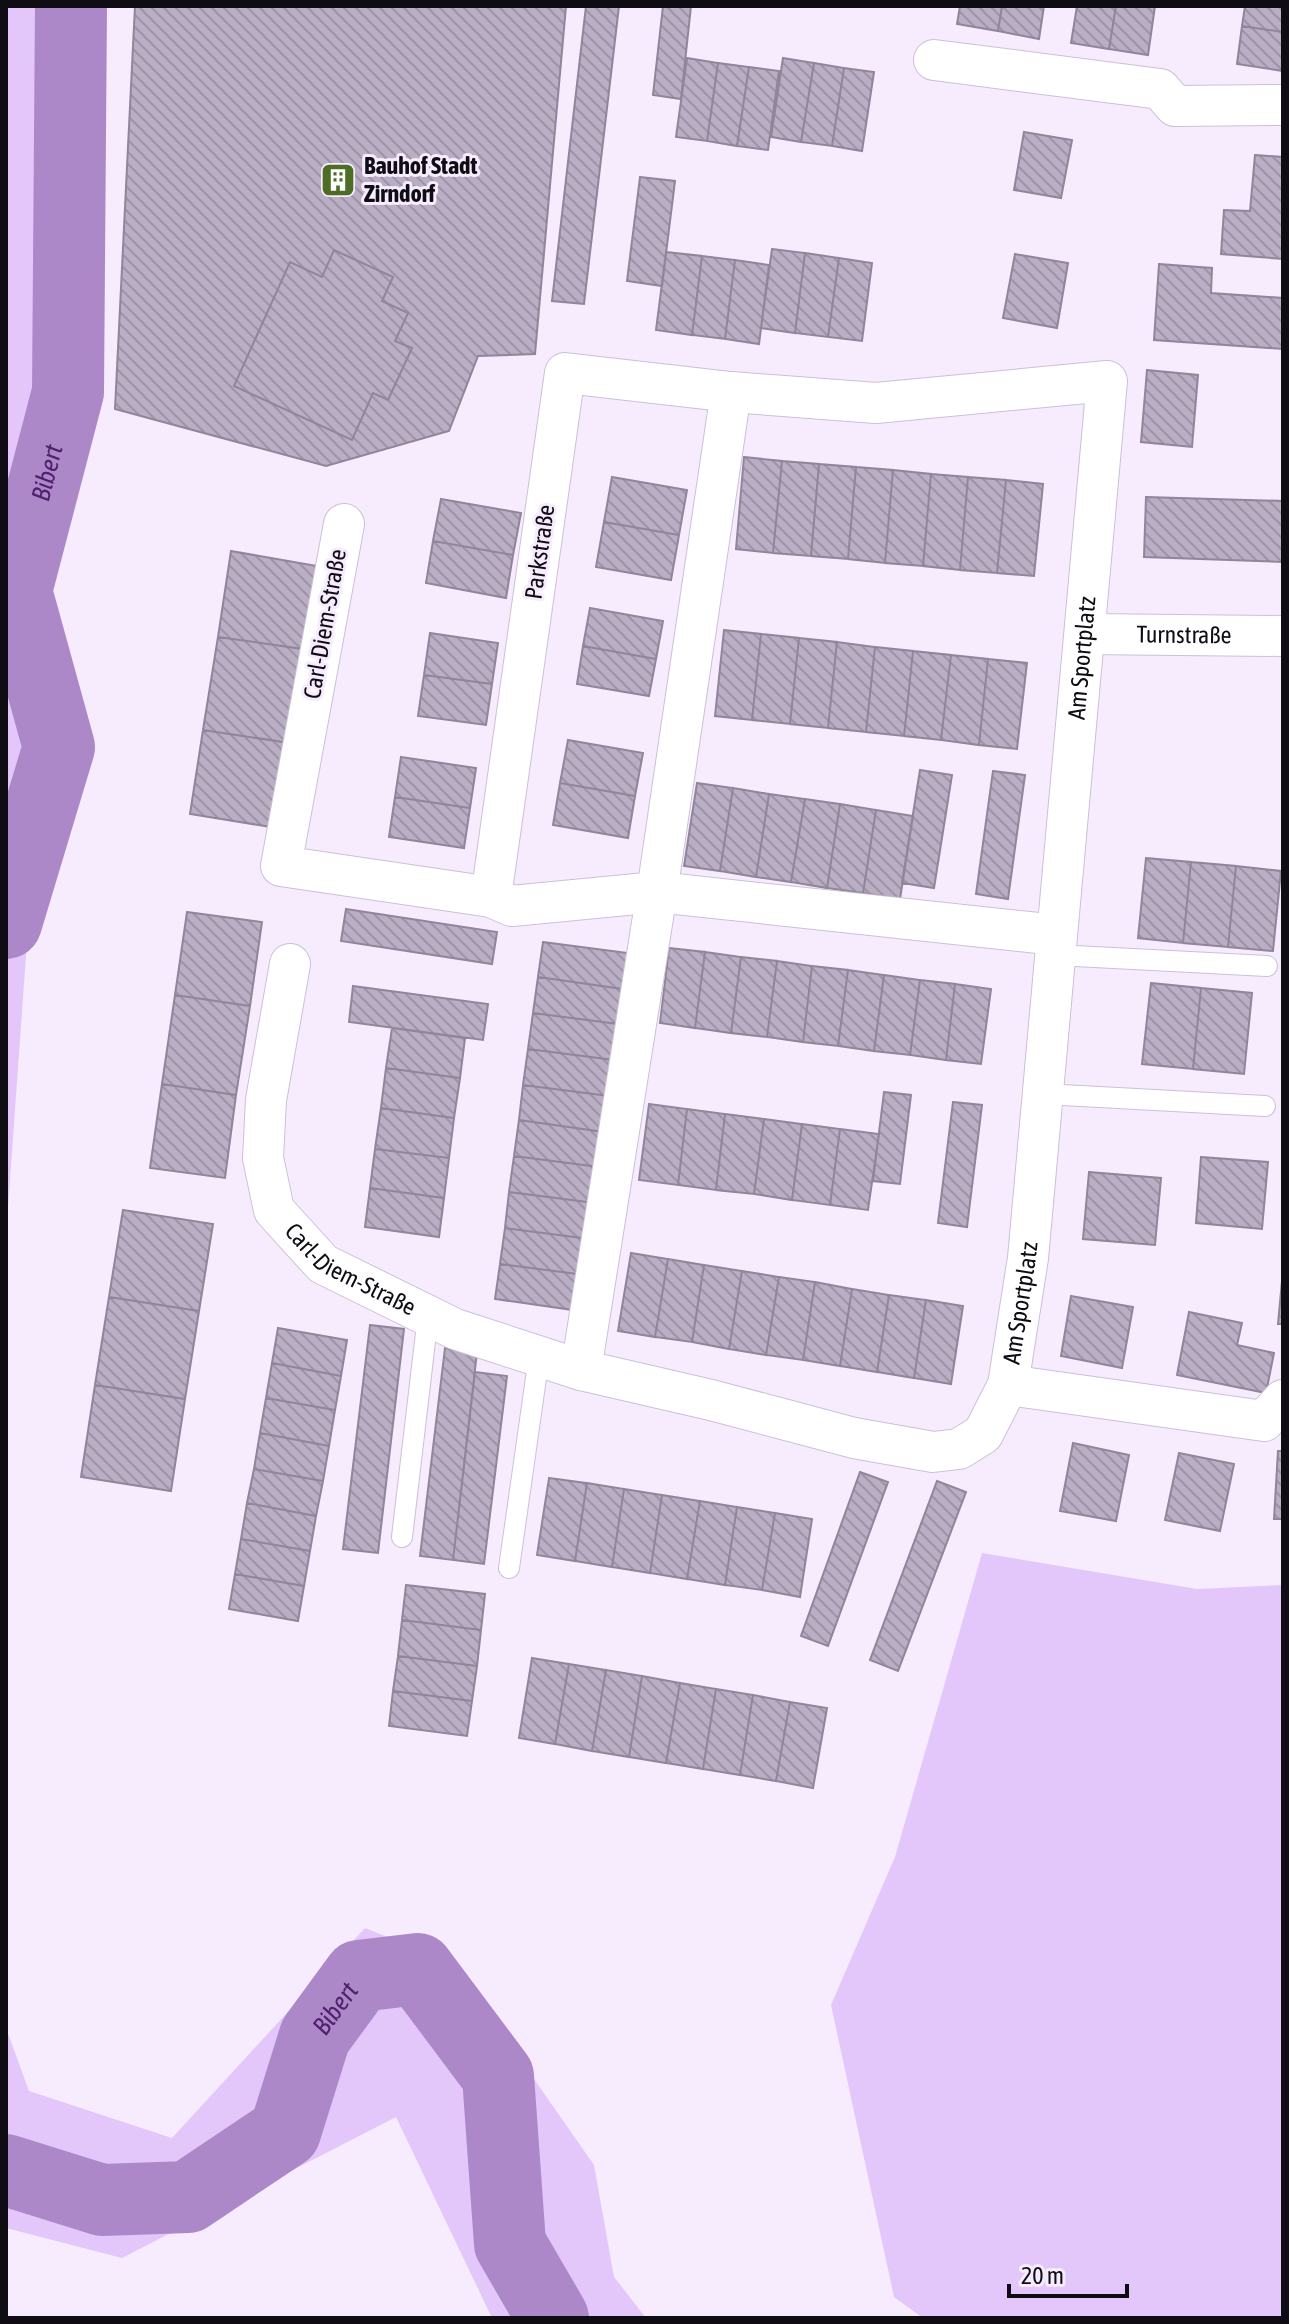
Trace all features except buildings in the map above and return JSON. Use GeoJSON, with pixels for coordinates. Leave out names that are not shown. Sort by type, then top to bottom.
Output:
{"type":"FeatureCollection","features":[{"type":"Feature","properties":{"kind":"street"},"geometry":{"type":"LineString","coordinates":[[934,60],[1160,89],[1175,106],[1283,105]]}},
{"type":"Feature","properties":{"kind":"street","name":"Parkstraße"},"geometry":{"type":"LineString","coordinates":[[491,897],[565,373],[731,392],[876,403],[1107,381]]}},
{"type":"Feature","properties":{"kind":"street","name":"Am Sportplatz"},"geometry":{"type":"LineString","coordinates":[[1107,381],[1028,1258],[1008,1385],[1264,1421],[1283,1400]]}},
{"type":"Feature","properties":{"kind":"street"},"geometry":{"type":"LineString","coordinates":[[581,1370],[657,892],[731,392]]}},
{"type":"Feature","properties":{"kind":"street","name":"Carl-Diem-Straße"},"geometry":{"type":"LineString","coordinates":[[344,524],[281,866],[491,897]]}},
{"type":"Feature","properties":{"kind":"street","name":"Turnstraße"},"geometry":{"type":"LineString","coordinates":[[1086,634],[1283,636]]}},
{"type":"Feature","properties":{"kind":"street"},"geometry":{"type":"LineString","coordinates":[[491,897],[512,906],[657,892],[1056,945]]}},
{"type":"Feature","properties":{"kind":"street","name":"Carl-Diem-Straße"},"geometry":{"type":"LineString","coordinates":[[290,964],[266,1100],[263,1158],[274,1210],[323,1264],[455,1329],[581,1370],[854,1438],[933,1452],[959,1449],[983,1434],[1008,1385]]}},
{"type":"Feature","properties":{"kind":"lane"},"geometry":{"type":"LineString","coordinates":[[1056,945],[1267,966]]}},
{"type":"Feature","properties":{"kind":"lane"},"geometry":{"type":"LineString","coordinates":[[1044,1094],[1265,1106]]}},
{"type":"Feature","properties":{"kind":"lane"},"geometry":{"type":"LineString","coordinates":[[402,1537],[428,1316]]}},
{"type":"Feature","properties":{"kind":"lane"},"geometry":{"type":"LineString","coordinates":[[509,1568],[539,1357]]}},
{"type":"Feature","properties":{"kind":"shaded area"},"geometry":{"type":"Polygon","coordinates":[[[6,6],[94,6],[6,1235],[6,6]]]}},
{"type":"Feature","properties":{"kind":"shaded area"},"geometry":{"type":"Polygon","coordinates":[[[982,1553],[1197,1589],[1283,1585],[1283,2318],[923,2318],[894,2297],[831,2005],[895,1857],[982,1553]]]}},
{"type":"Feature","properties":{"kind":"shaded area"},"geometry":{"type":"Polygon","coordinates":[[[365,1928],[453,1963],[594,2165],[614,2277],[646,2318],[492,2318],[396,2117],[122,2258],[6,2228],[6,2028],[29,2091],[172,2138],[365,1928]]]}},
{"type":"Feature","properties":{"kind":"waterway","name":"Bibert"},"geometry":{"type":"LineString","coordinates":[[6,923],[59,747],[16,591],[68,392],[71,6]]}},
{"type":"Feature","properties":{"kind":"waterway","name":"Bibert"},"geometry":{"type":"LineString","coordinates":[[6,2170],[102,2200],[188,2197],[285,2132],[315,2036],[359,1976],[418,1969],[498,2076],[510,2244],[553,2318]]}},
{"type":"Feature","properties":{"kind":"place","name":"Bauhof Stadt Zirndorf"},"geometry":{"type":"Point","coordinates":[338,180]}}]}
